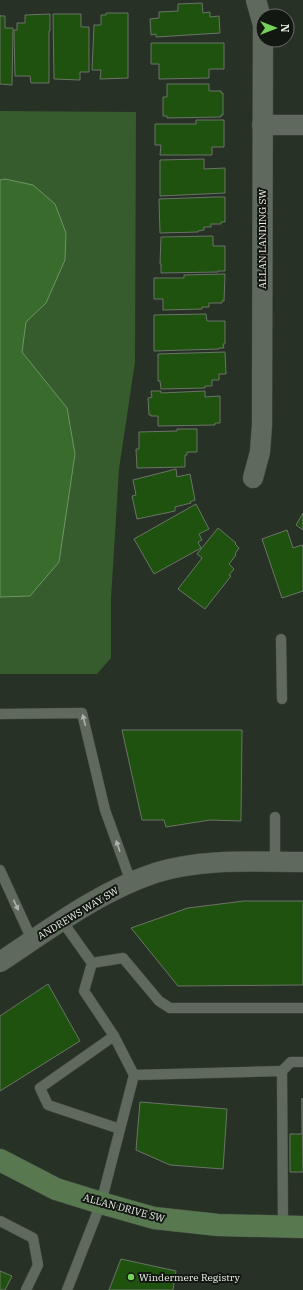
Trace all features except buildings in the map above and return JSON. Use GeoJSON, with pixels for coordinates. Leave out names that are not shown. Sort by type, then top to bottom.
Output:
{"type":"FeatureCollection","features":[{"type":"Feature","properties":{"kind":"street","name":"ALLAN LANDING SW"},"geometry":{"type":"LineString","coordinates":[[253,478],[260,452],[262,425],[263,25],[256,0]]}},
{"type":"Feature","properties":{"kind":"street"},"geometry":{"type":"LineString","coordinates":[[262,125],[303,125]]}},
{"type":"Feature","properties":{"kind":"street","name":"ANDREWS WAY SW"},"geometry":{"type":"LineString","coordinates":[[0,961],[84,907],[120,886],[156,873],[188,866],[220,862],[303,862]]}},
{"type":"Feature","properties":{"kind":"street","name":"ALLAN DRIVE SW"},"geometry":{"type":"LineString","coordinates":[[0,1160],[56,1189],[154,1218],[218,1225],[293,1227]]}},
{"type":"Feature","properties":{"kind":"lane"},"geometry":{"type":"LineString","coordinates":[[281,639],[282,699]]}},
{"type":"Feature","properties":{"kind":"lane"},"geometry":{"type":"LineString","coordinates":[[0,714],[82,714],[105,810],[131,882]]}},
{"type":"Feature","properties":{"kind":"lane"},"geometry":{"type":"LineString","coordinates":[[275,817],[275,862]]}},
{"type":"Feature","properties":{"kind":"lane"},"geometry":{"type":"LineString","coordinates":[[0,870],[32,940]]}},
{"type":"Feature","properties":{"kind":"lane"},"geometry":{"type":"LineString","coordinates":[[62,921],[92,963]]}},
{"type":"Feature","properties":{"kind":"lane"},"geometry":{"type":"LineString","coordinates":[[92,963],[123,958],[159,1001],[170,1008],[303,1008]]}},
{"type":"Feature","properties":{"kind":"lane"},"geometry":{"type":"LineString","coordinates":[[67,1290],[101,1203],[134,1076],[114,1036],[84,991],[92,963]]}},
{"type":"Feature","properties":{"kind":"lane"},"geometry":{"type":"LineString","coordinates":[[114,1036],[40,1088],[48,1104],[120,1129]]}},
{"type":"Feature","properties":{"kind":"lane"},"geometry":{"type":"LineString","coordinates":[[134,1076],[282,1071],[291,1062],[303,1062]]}},
{"type":"Feature","properties":{"kind":"lane"},"geometry":{"type":"LineString","coordinates":[[282,1071],[293,1227]]}},
{"type":"Feature","properties":{"kind":"lane"},"geometry":{"type":"LineString","coordinates":[[0,1221],[33,1238],[38,1265],[26,1290]]}},
{"type":"Feature","properties":{"kind":"shaded area"},"geometry":{"type":"Polygon","coordinates":[[[0,111],[136,112],[135,362],[119,469],[111,599],[111,658],[97,674],[0,674],[0,111]]]}},
{"type":"Feature","properties":{"kind":"shaded area"},"geometry":{"type":"Polygon","coordinates":[[[5,179],[33,185],[55,204],[66,233],[65,260],[46,303],[26,322],[22,352],[67,408],[75,454],[59,562],[30,596],[0,597],[0,180],[5,179]]]}},
{"type":"Feature","properties":{"kind":"place","name":"Windermere Registry"},"geometry":{"type":"Point","coordinates":[131,1277]}}]}
